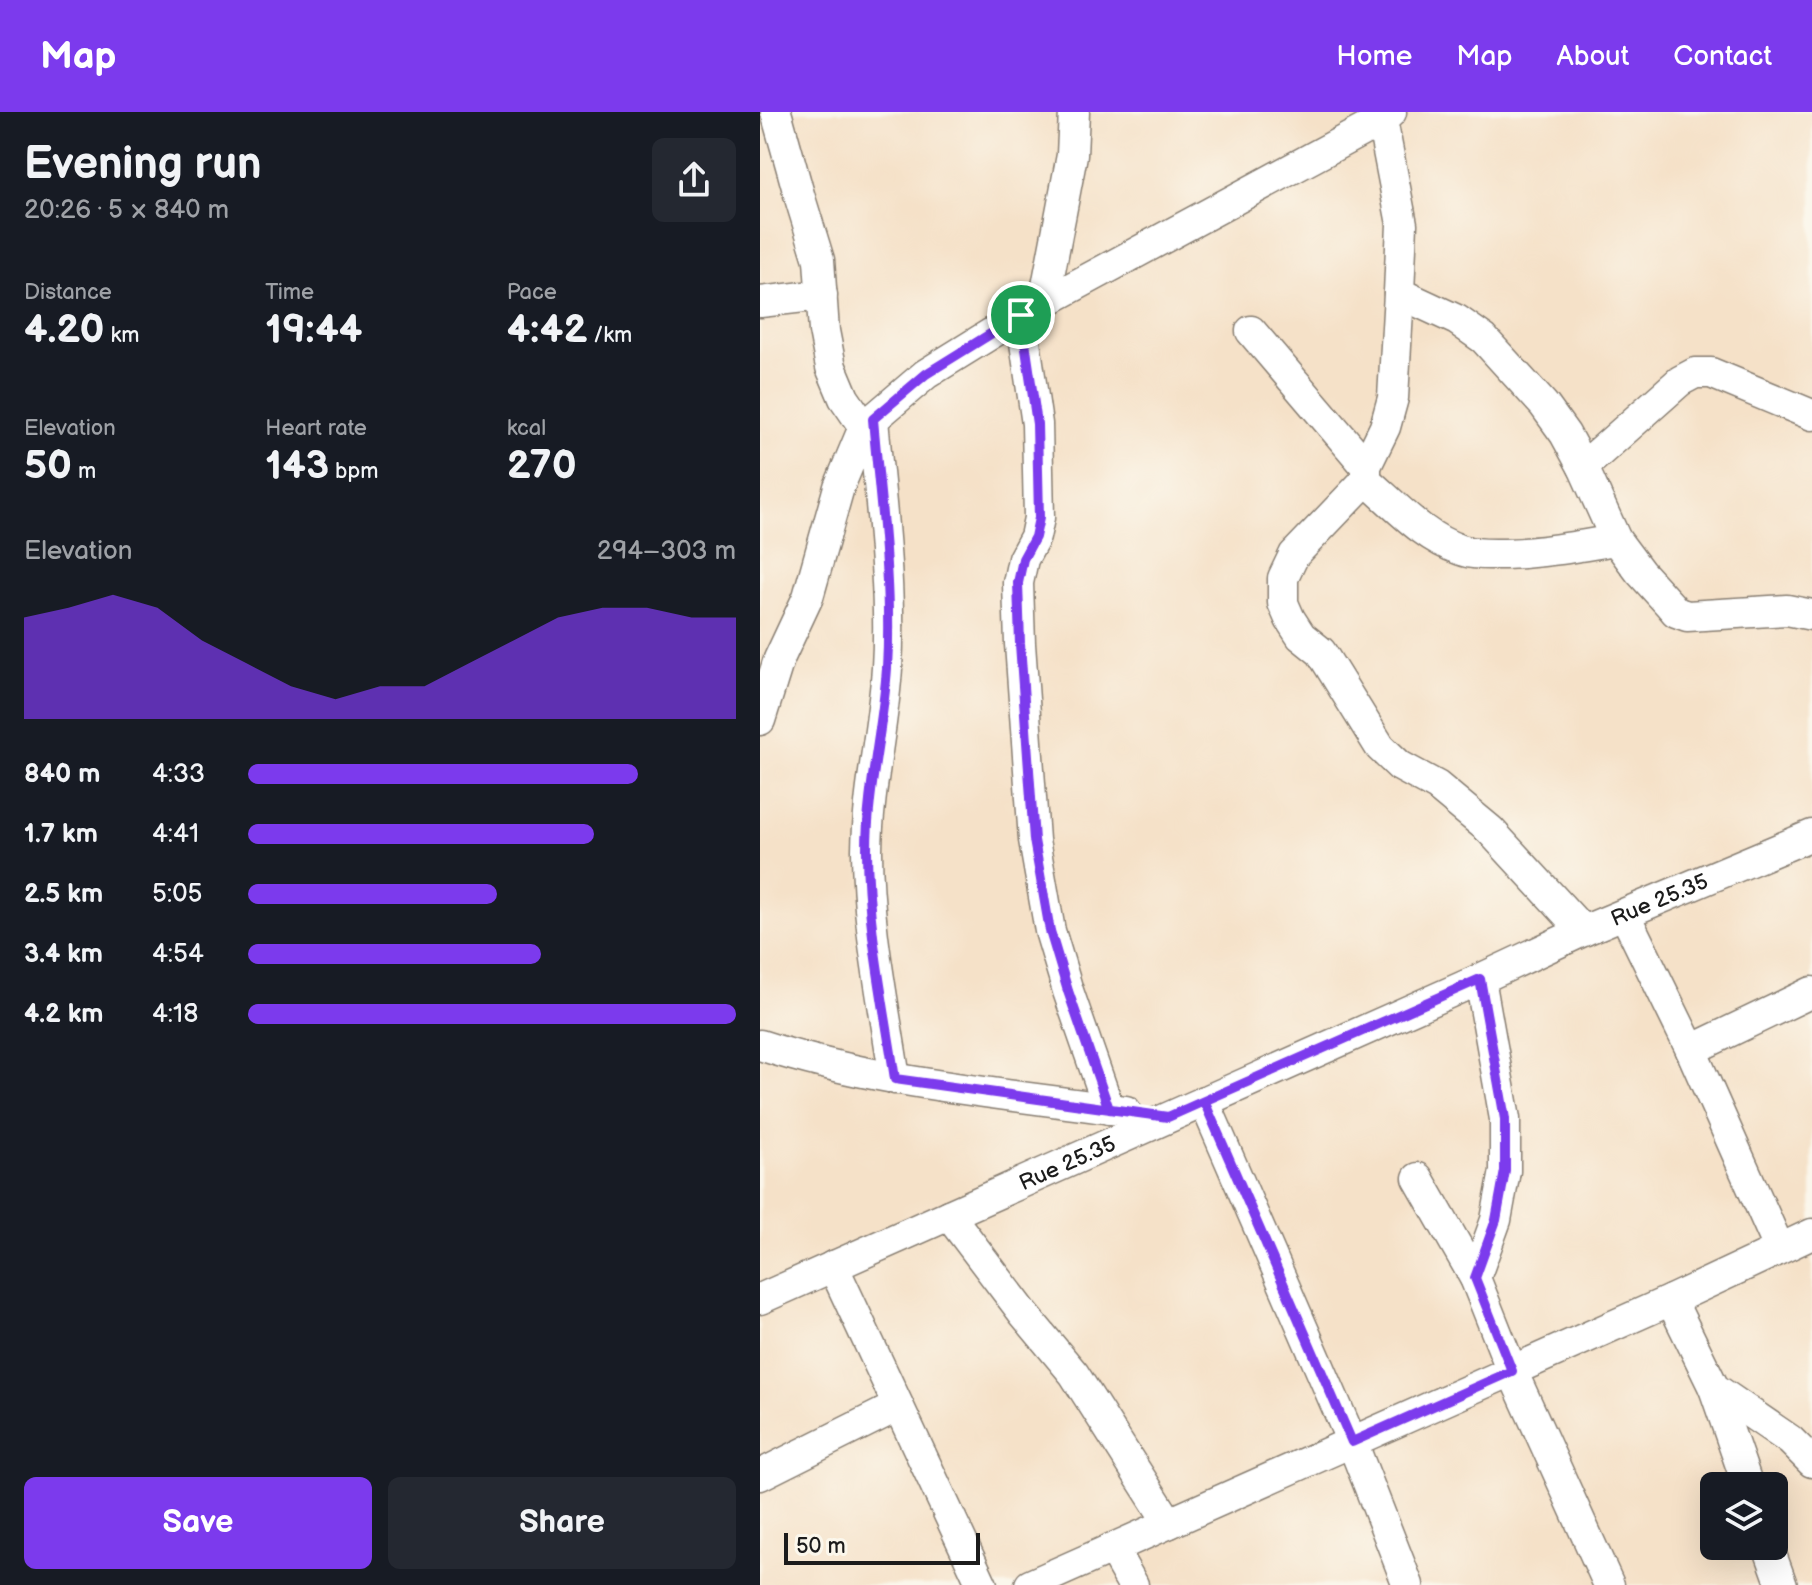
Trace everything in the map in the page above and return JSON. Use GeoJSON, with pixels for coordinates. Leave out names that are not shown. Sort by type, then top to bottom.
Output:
{"type":"FeatureCollection","features":[{"type":"Feature","properties":{"kind":"street"},"geometry":{"type":"LineString","coordinates":[[776,112],[819,260],[824,331],[831,367],[844,398],[869,423],[886,569],[887,665],[871,789],[867,849],[870,904],[895,1079]]}},
{"type":"Feature","properties":{"kind":"street"},"geometry":{"type":"LineString","coordinates":[[1074,112],[1072,155],[1032,308],[1039,518],[1035,537],[1023,559],[1018,583],[1020,644],[1034,840],[1050,931],[1109,1109]]}},
{"type":"Feature","properties":{"kind":"street"},"geometry":{"type":"LineString","coordinates":[[760,720],[779,659],[808,597],[839,487],[869,423],[926,374],[1032,308],[1387,116],[1402,224],[1393,398],[1366,473],[1294,555],[1283,578],[1283,603],[1301,636],[1321,652],[1380,747],[1400,766],[1437,786],[1490,830],[1583,931]]}},
{"type":"Feature","properties":{"kind":"street"},"geometry":{"type":"LineString","coordinates":[[1399,293],[1457,320],[1484,339],[1544,405],[1583,467],[1616,540],[1676,612],[1687,616],[1787,610],[1812,615]]}},
{"type":"Feature","properties":{"kind":"street"},"geometry":{"type":"LineString","coordinates":[[760,302],[822,295]]}},
{"type":"Feature","properties":{"kind":"street"},"geometry":{"type":"LineString","coordinates":[[1251,331],[1366,473],[1417,525],[1441,541],[1462,551],[1481,554],[1525,553],[1616,540]]}},
{"type":"Feature","properties":{"kind":"street"},"geometry":{"type":"LineString","coordinates":[[1583,467],[1680,381],[1695,373],[1711,373],[1812,415]]}},
{"type":"Feature","properties":{"kind":"street","name":"Rue 25.35"},"geometry":{"type":"LineString","coordinates":[[760,1299],[1583,931],[1812,835]]}},
{"type":"Feature","properties":{"kind":"street"},"geometry":{"type":"LineString","coordinates":[[1625,915],[1691,1050],[1779,1248]]}},
{"type":"Feature","properties":{"kind":"street"},"geometry":{"type":"LineString","coordinates":[[1475,1278],[1496,1220],[1505,1171],[1505,1119],[1480,979]]}},
{"type":"Feature","properties":{"kind":"street"},"geometry":{"type":"LineString","coordinates":[[1691,1050],[1812,992]]}},
{"type":"Feature","properties":{"kind":"street"},"geometry":{"type":"LineString","coordinates":[[760,1045],[802,1059],[895,1079],[1168,1117]]}},
{"type":"Feature","properties":{"kind":"street"},"geometry":{"type":"LineString","coordinates":[[1204,1101],[1352,1442],[1408,1585]]}},
{"type":"Feature","properties":{"kind":"street"},"geometry":{"type":"LineString","coordinates":[[1418,1178],[1475,1278],[1512,1371],[1609,1585]]}},
{"type":"Feature","properties":{"kind":"street"},"geometry":{"type":"LineString","coordinates":[[949,1215],[1074,1374],[1169,1523]]}},
{"type":"Feature","properties":{"kind":"street"},"geometry":{"type":"LineString","coordinates":[[1030,1585],[1671,1300],[1812,1234]]}},
{"type":"Feature","properties":{"kind":"street"},"geometry":{"type":"LineString","coordinates":[[833,1266],[982,1585]]}},
{"type":"Feature","properties":{"kind":"street"},"geometry":{"type":"LineString","coordinates":[[1671,1300],[1714,1388],[1743,1472]]}},
{"type":"Feature","properties":{"kind":"street"},"geometry":{"type":"LineString","coordinates":[[1714,1388],[1790,1440],[1812,1462]]}},
{"type":"Feature","properties":{"kind":"street"},"geometry":{"type":"LineString","coordinates":[[760,1475],[898,1406]]}},
{"type":"Feature","properties":{"kind":"street"},"geometry":{"type":"LineString","coordinates":[[1112,1548],[1133,1585]]}},
{"type":"Feature","properties":{"kind":"street"},"geometry":{"type":"LineString","coordinates":[[1773,1560],[1782,1585]]}},
{"type":"Feature","properties":{"kind":"route"},"geometry":{"type":"LineString","coordinates":[[1021,315],[926,374],[873,419],[886,569],[887,665],[871,789],[867,849],[870,904],[895,1079],[1168,1117],[1204,1101],[1352,1442],[1512,1371],[1475,1278],[1496,1220],[1505,1171],[1505,1119],[1480,979],[1204,1101],[1168,1117],[1109,1109],[1068,991],[1050,931],[1034,840],[1018,583],[1023,559],[1035,537],[1039,518],[1037,424],[1021,315]]}}]}
